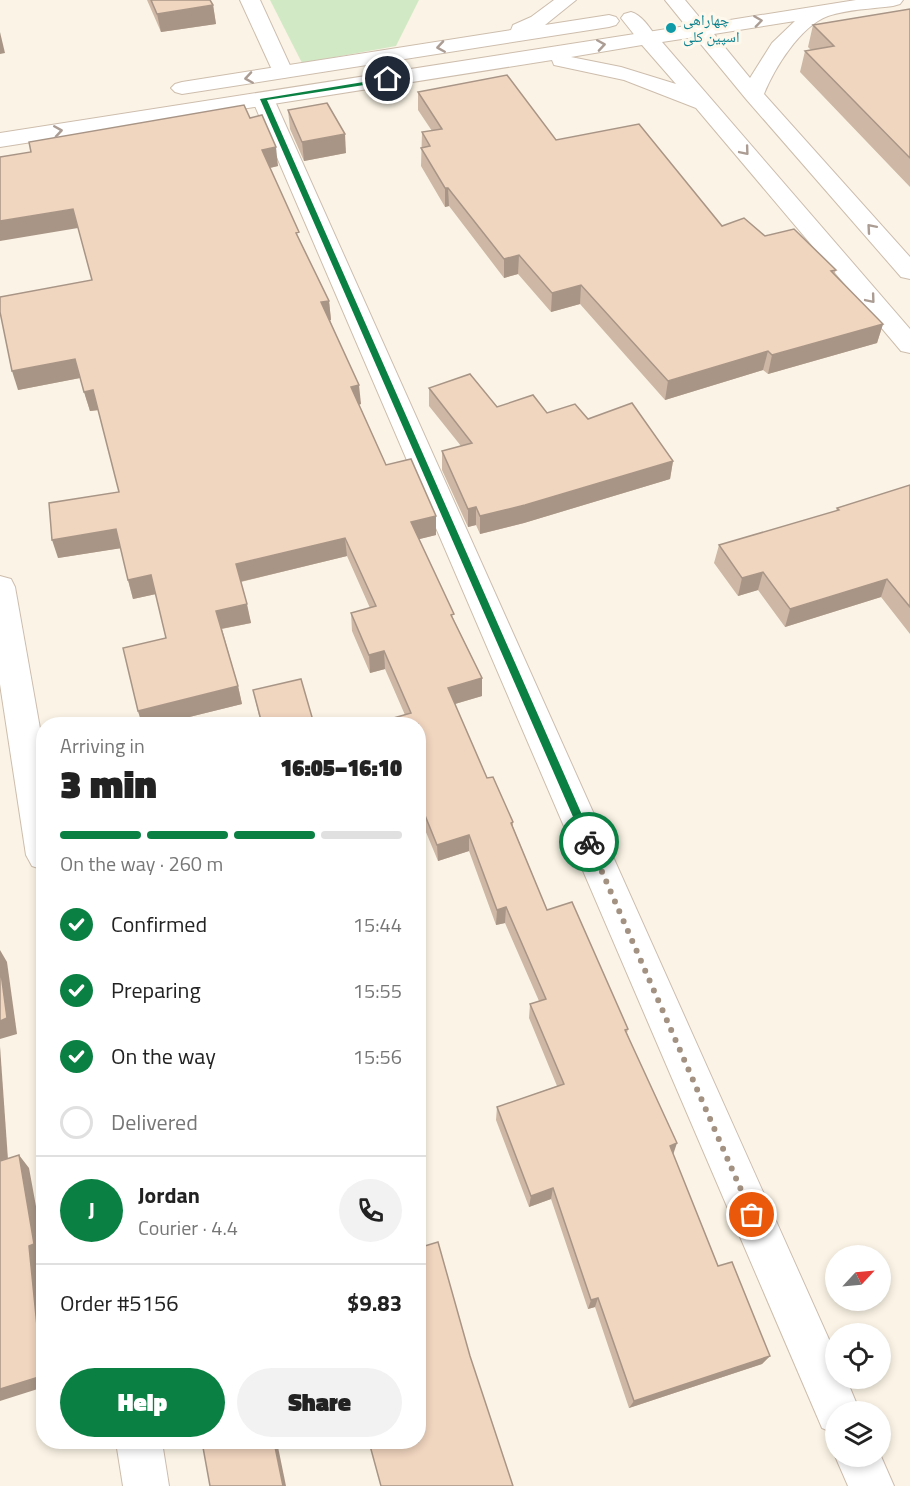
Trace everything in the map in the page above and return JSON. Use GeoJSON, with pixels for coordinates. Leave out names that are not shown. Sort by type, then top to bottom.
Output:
{"type":"FeatureCollection","features":[{"type":"Feature","properties":{"kind":"street"},"geometry":{"type":"LineString","coordinates":[[250,0],[283,72]]}},
{"type":"Feature","properties":{"kind":"street"},"geometry":{"type":"LineString","coordinates":[[499,38],[538,21],[566,0]]}},
{"type":"Feature","properties":{"kind":"street"},"geometry":{"type":"LineString","coordinates":[[618,0],[647,38],[910,345]]}},
{"type":"Feature","properties":{"kind":"street"},"geometry":{"type":"LineString","coordinates":[[0,140],[893,0]]}},
{"type":"Feature","properties":{"kind":"street"},"geometry":{"type":"LineString","coordinates":[[165,91],[631,18],[668,9],[705,7]]}},
{"type":"Feature","properties":{"kind":"street"},"geometry":{"type":"LineString","coordinates":[[668,9],[700,29],[753,95],[910,272]]}},
{"type":"Feature","properties":{"kind":"street"},"geometry":{"type":"LineString","coordinates":[[753,95],[763,70],[792,32],[820,12]]}},
{"type":"Feature","properties":{"kind":"street"},"geometry":{"type":"LineString","coordinates":[[528,57],[599,67],[665,85],[707,107]]}},
{"type":"Feature","properties":{"kind":"street"},"geometry":{"type":"LineString","coordinates":[[263,99],[833,1401]]}},
{"type":"Feature","properties":{"kind":"street"},"geometry":{"type":"LineString","coordinates":[[0,587],[36,806]]}},
{"type":"Feature","properties":{"kind":"street"},"geometry":{"type":"LineString","coordinates":[[140,1449],[146,1486]]}},
{"type":"Feature","properties":{"kind":"street"},"geometry":{"type":"LineString","coordinates":[[863,1467],[871,1486]]}},
{"type":"Feature","properties":{"kind":"green space"},"geometry":{"type":"Polygon","coordinates":[[[270,0],[419,0],[396,46],[302,63],[270,0]]]}},
{"type":"Feature","properties":{"kind":"building"},"geometry":{"type":"Polygon","coordinates":[[[151,0],[210,0],[213,5],[157,14],[151,0]]]}},
{"type":"Feature","properties":{"kind":"building"},"geometry":{"type":"Polygon","coordinates":[[[910,9],[910,158],[805,51],[834,46],[813,25],[910,9]]]}},
{"type":"Feature","properties":{"kind":"building"},"geometry":{"type":"Polygon","coordinates":[[[507,75],[556,140],[639,124],[722,226],[744,218],[765,236],[794,229],[836,270],[831,271],[883,324],[772,355],[768,351],[668,381],[581,285],[552,293],[519,255],[504,259],[448,188],[445,188],[421,148],[430,146],[422,132],[442,129],[418,92],[507,75]]]}},
{"type":"Feature","properties":{"kind":"building"},"geometry":{"type":"Polygon","coordinates":[[[327,103],[345,134],[302,142],[288,110],[327,103]]]}},
{"type":"Feature","properties":{"kind":"building"},"geometry":{"type":"Polygon","coordinates":[[[244,105],[250,118],[262,115],[276,147],[262,150],[299,232],[296,233],[329,301],[321,302],[359,385],[351,387],[386,465],[411,459],[436,516],[411,522],[454,614],[451,615],[482,678],[448,688],[487,778],[493,777],[547,910],[572,902],[628,1029],[625,1030],[677,1143],[670,1146],[718,1266],[732,1262],[770,1356],[634,1401],[598,1298],[591,1300],[553,1188],[531,1196],[497,1107],[564,1084],[530,1004],[546,999],[506,907],[497,910],[469,835],[437,845],[426,818],[426,717],[397,717],[411,713],[384,651],[369,655],[351,613],[376,606],[345,538],[236,564],[247,604],[216,611],[238,686],[138,711],[123,648],[166,638],[151,575],[128,580],[116,529],[52,540],[49,503],[119,492],[93,390],[84,392],[75,359],[12,371],[0,312],[0,297],[92,280],[73,209],[0,221],[0,157],[31,152],[29,142],[244,105]]]}},
{"type":"Feature","properties":{"kind":"building"},"geometry":{"type":"Polygon","coordinates":[[[470,374],[497,407],[533,395],[547,413],[575,404],[588,419],[632,403],[673,461],[480,516],[476,507],[468,509],[442,451],[472,443],[429,388],[470,374]]]}},
{"type":"Feature","properties":{"kind":"building"},"geometry":{"type":"Polygon","coordinates":[[[910,485],[910,607],[887,579],[790,609],[763,572],[742,578],[719,545],[839,510],[837,508],[910,485]]]}},
{"type":"Feature","properties":{"kind":"building"},"geometry":{"type":"Polygon","coordinates":[[[301,679],[312,717],[260,717],[253,690],[301,679]]]}},
{"type":"Feature","properties":{"kind":"building"},"geometry":{"type":"Polygon","coordinates":[[[0,966],[7,1018],[0,1021],[0,966]]]}},
{"type":"Feature","properties":{"kind":"building"},"geometry":{"type":"Polygon","coordinates":[[[19,1155],[34,1244],[29,1246],[36,1316],[36,1378],[0,1389],[0,1161],[19,1155]]]}},
{"type":"Feature","properties":{"kind":"building"},"geometry":{"type":"Polygon","coordinates":[[[438,1242],[470,1356],[513,1486],[381,1486],[371,1449],[426,1449],[426,1246],[438,1242]]]}},
{"type":"Feature","properties":{"kind":"building"},"geometry":{"type":"Polygon","coordinates":[[[203,1449],[275,1449],[283,1486],[210,1486],[203,1449]]]}},
{"type":"Feature","properties":{"kind":"way so far"},"geometry":{"type":"LineString","coordinates":[[589,842],[752,1215]]}},
{"type":"Feature","properties":{"kind":"place","name":"چهاراهی اسپین کلی"},"geometry":{"type":"Point","coordinates":[671,28]}},
{"type":"Feature","properties":{"kind":"route"},"geometry":{"type":"LineString","coordinates":[[388,79],[263,99],[589,842]]}}]}
